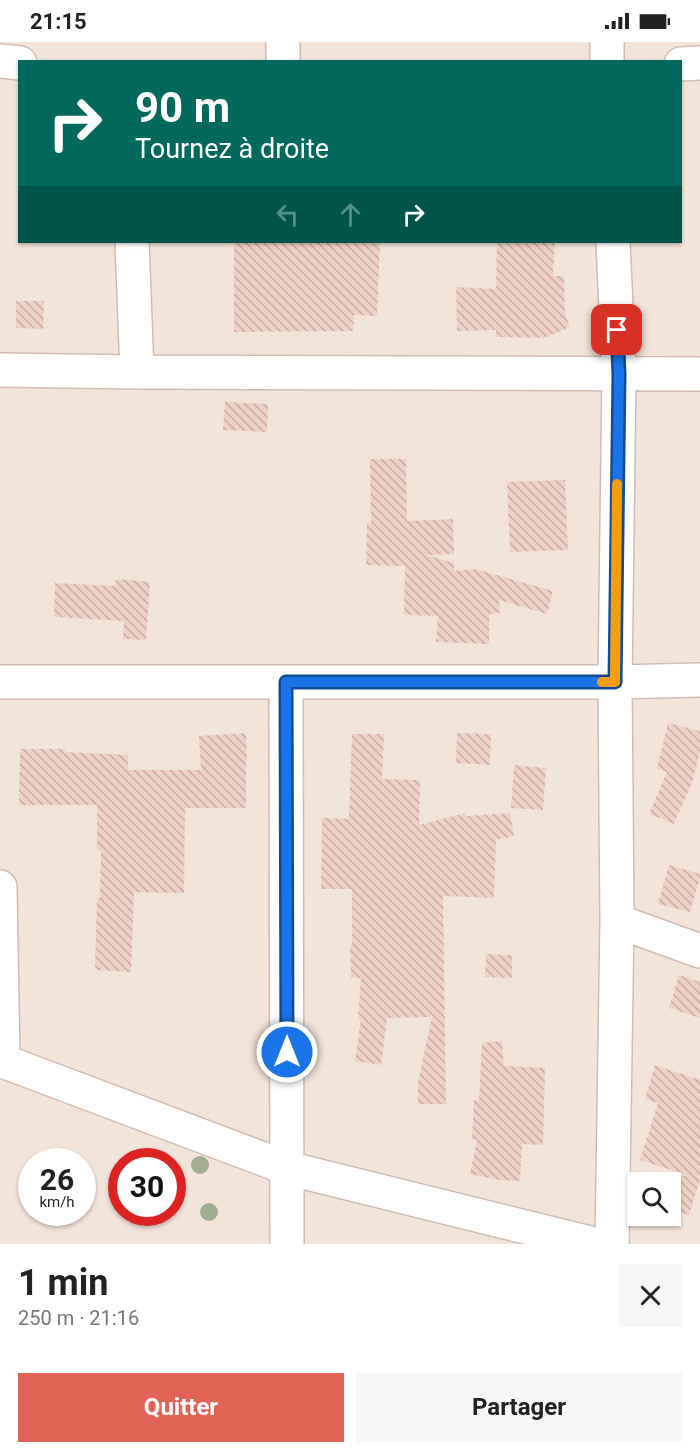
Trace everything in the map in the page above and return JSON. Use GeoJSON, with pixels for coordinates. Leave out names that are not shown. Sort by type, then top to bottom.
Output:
{"type":"FeatureCollection","features":[{"type":"Feature","properties":{"kind":"street"},"geometry":{"type":"LineString","coordinates":[[283,42],[283,60]]}},
{"type":"Feature","properties":{"kind":"street"},"geometry":{"type":"LineString","coordinates":[[607,42],[607,60]]}},
{"type":"Feature","properties":{"kind":"street"},"geometry":{"type":"LineString","coordinates":[[0,61],[18,63]]}},
{"type":"Feature","properties":{"kind":"street"},"geometry":{"type":"LineString","coordinates":[[682,64],[700,63]]}},
{"type":"Feature","properties":{"kind":"street"},"geometry":{"type":"LineString","coordinates":[[132,243],[137,372]]}},
{"type":"Feature","properties":{"kind":"street"},"geometry":{"type":"LineString","coordinates":[[612,1244],[617,921],[615,682],[619,374],[614,243]]}},
{"type":"Feature","properties":{"kind":"street"},"geometry":{"type":"LineString","coordinates":[[0,370],[700,374]]}},
{"type":"Feature","properties":{"kind":"street"},"geometry":{"type":"LineString","coordinates":[[0,682],[700,680]]}},
{"type":"Feature","properties":{"kind":"street"},"geometry":{"type":"LineString","coordinates":[[286,682],[287,1244]]}},
{"type":"Feature","properties":{"kind":"street"},"geometry":{"type":"LineString","coordinates":[[0,887],[1,1061],[287,1168],[594,1244]]}},
{"type":"Feature","properties":{"kind":"street"},"geometry":{"type":"LineString","coordinates":[[617,921],[700,951]]}},
{"type":"Feature","properties":{"kind":"shaded area"},"geometry":{"type":"Polygon","coordinates":[[[0,42],[700,42],[700,1244],[0,1244],[0,42]]]}},
{"type":"Feature","properties":{"kind":"building"},"geometry":{"type":"Polygon","coordinates":[[[234,243],[380,243],[377,316],[354,315],[353,331],[234,332],[234,243]]]}},
{"type":"Feature","properties":{"kind":"building"},"geometry":{"type":"Polygon","coordinates":[[[497,243],[555,243],[553,276],[564,276],[565,314],[570,327],[544,338],[496,337],[496,330],[457,331],[456,287],[496,289],[497,243]]]}},
{"type":"Feature","properties":{"kind":"building"},"geometry":{"type":"Polygon","coordinates":[[[16,301],[44,301],[43,329],[16,328],[16,301]]]}},
{"type":"Feature","properties":{"kind":"building"},"geometry":{"type":"Polygon","coordinates":[[[225,402],[268,404],[267,432],[223,430],[225,402]]]}},
{"type":"Feature","properties":{"kind":"building"},"geometry":{"type":"Polygon","coordinates":[[[370,459],[406,459],[407,521],[453,519],[454,554],[426,555],[454,563],[454,571],[476,569],[553,591],[547,614],[499,600],[500,613],[489,614],[489,644],[436,642],[438,616],[404,615],[405,566],[366,565],[367,523],[371,523],[370,459]]]}},
{"type":"Feature","properties":{"kind":"building"},"geometry":{"type":"Polygon","coordinates":[[[565,480],[568,550],[510,552],[507,482],[565,480]]]}},
{"type":"Feature","properties":{"kind":"building"},"geometry":{"type":"Polygon","coordinates":[[[116,579],[150,582],[146,640],[123,639],[124,621],[54,617],[55,583],[115,586],[116,579]]]}},
{"type":"Feature","properties":{"kind":"building"},"geometry":{"type":"Polygon","coordinates":[[[668,723],[700,731],[700,752],[692,783],[674,824],[649,814],[667,772],[657,769],[668,723]]]}},
{"type":"Feature","properties":{"kind":"building"},"geometry":{"type":"Polygon","coordinates":[[[246,733],[246,808],[185,808],[184,893],[134,892],[131,972],[95,970],[101,850],[97,850],[97,805],[19,805],[20,749],[65,749],[65,752],[128,755],[128,770],[201,770],[199,736],[246,733]]]}},
{"type":"Feature","properties":{"kind":"building"},"geometry":{"type":"Polygon","coordinates":[[[457,733],[491,734],[490,765],[456,763],[457,733]]]}},
{"type":"Feature","properties":{"kind":"building"},"geometry":{"type":"Polygon","coordinates":[[[352,734],[384,734],[382,779],[420,780],[419,825],[465,813],[466,816],[510,813],[514,836],[496,840],[494,898],[443,896],[446,1104],[418,1104],[418,1082],[432,1017],[387,1018],[381,1065],[355,1061],[361,1019],[358,1019],[361,978],[351,978],[352,889],[321,889],[322,818],[349,819],[352,734]]]}},
{"type":"Feature","properties":{"kind":"building"},"geometry":{"type":"Polygon","coordinates":[[[514,765],[546,768],[543,810],[511,808],[514,765]]]}},
{"type":"Feature","properties":{"kind":"building"},"geometry":{"type":"Polygon","coordinates":[[[669,865],[700,874],[690,912],[658,904],[669,865]]]}},
{"type":"Feature","properties":{"kind":"building"},"geometry":{"type":"Polygon","coordinates":[[[486,954],[512,955],[512,978],[485,977],[486,954]]]}},
{"type":"Feature","properties":{"kind":"building"},"geometry":{"type":"Polygon","coordinates":[[[679,975],[700,982],[700,1018],[669,1008],[679,975]]]}},
{"type":"Feature","properties":{"kind":"building"},"geometry":{"type":"Polygon","coordinates":[[[502,1041],[504,1066],[545,1068],[543,1145],[522,1144],[520,1181],[498,1180],[470,1174],[477,1140],[472,1139],[474,1100],[479,1100],[482,1043],[502,1041]]]}},
{"type":"Feature","properties":{"kind":"building"},"geometry":{"type":"Polygon","coordinates":[[[655,1065],[700,1080],[700,1179],[689,1215],[681,1213],[681,1177],[687,1175],[640,1160],[658,1103],[645,1099],[655,1065]]]}},
{"type":"Feature","properties":{"kind":"slow traffic"},"geometry":{"type":"LineString","coordinates":[[602,682],[615,682],[617,484]]}},
{"type":"Feature","properties":{"kind":"route"},"geometry":{"type":"LineString","coordinates":[[287,1052],[286,682],[615,682],[619,374],[617,330]]}}]}
